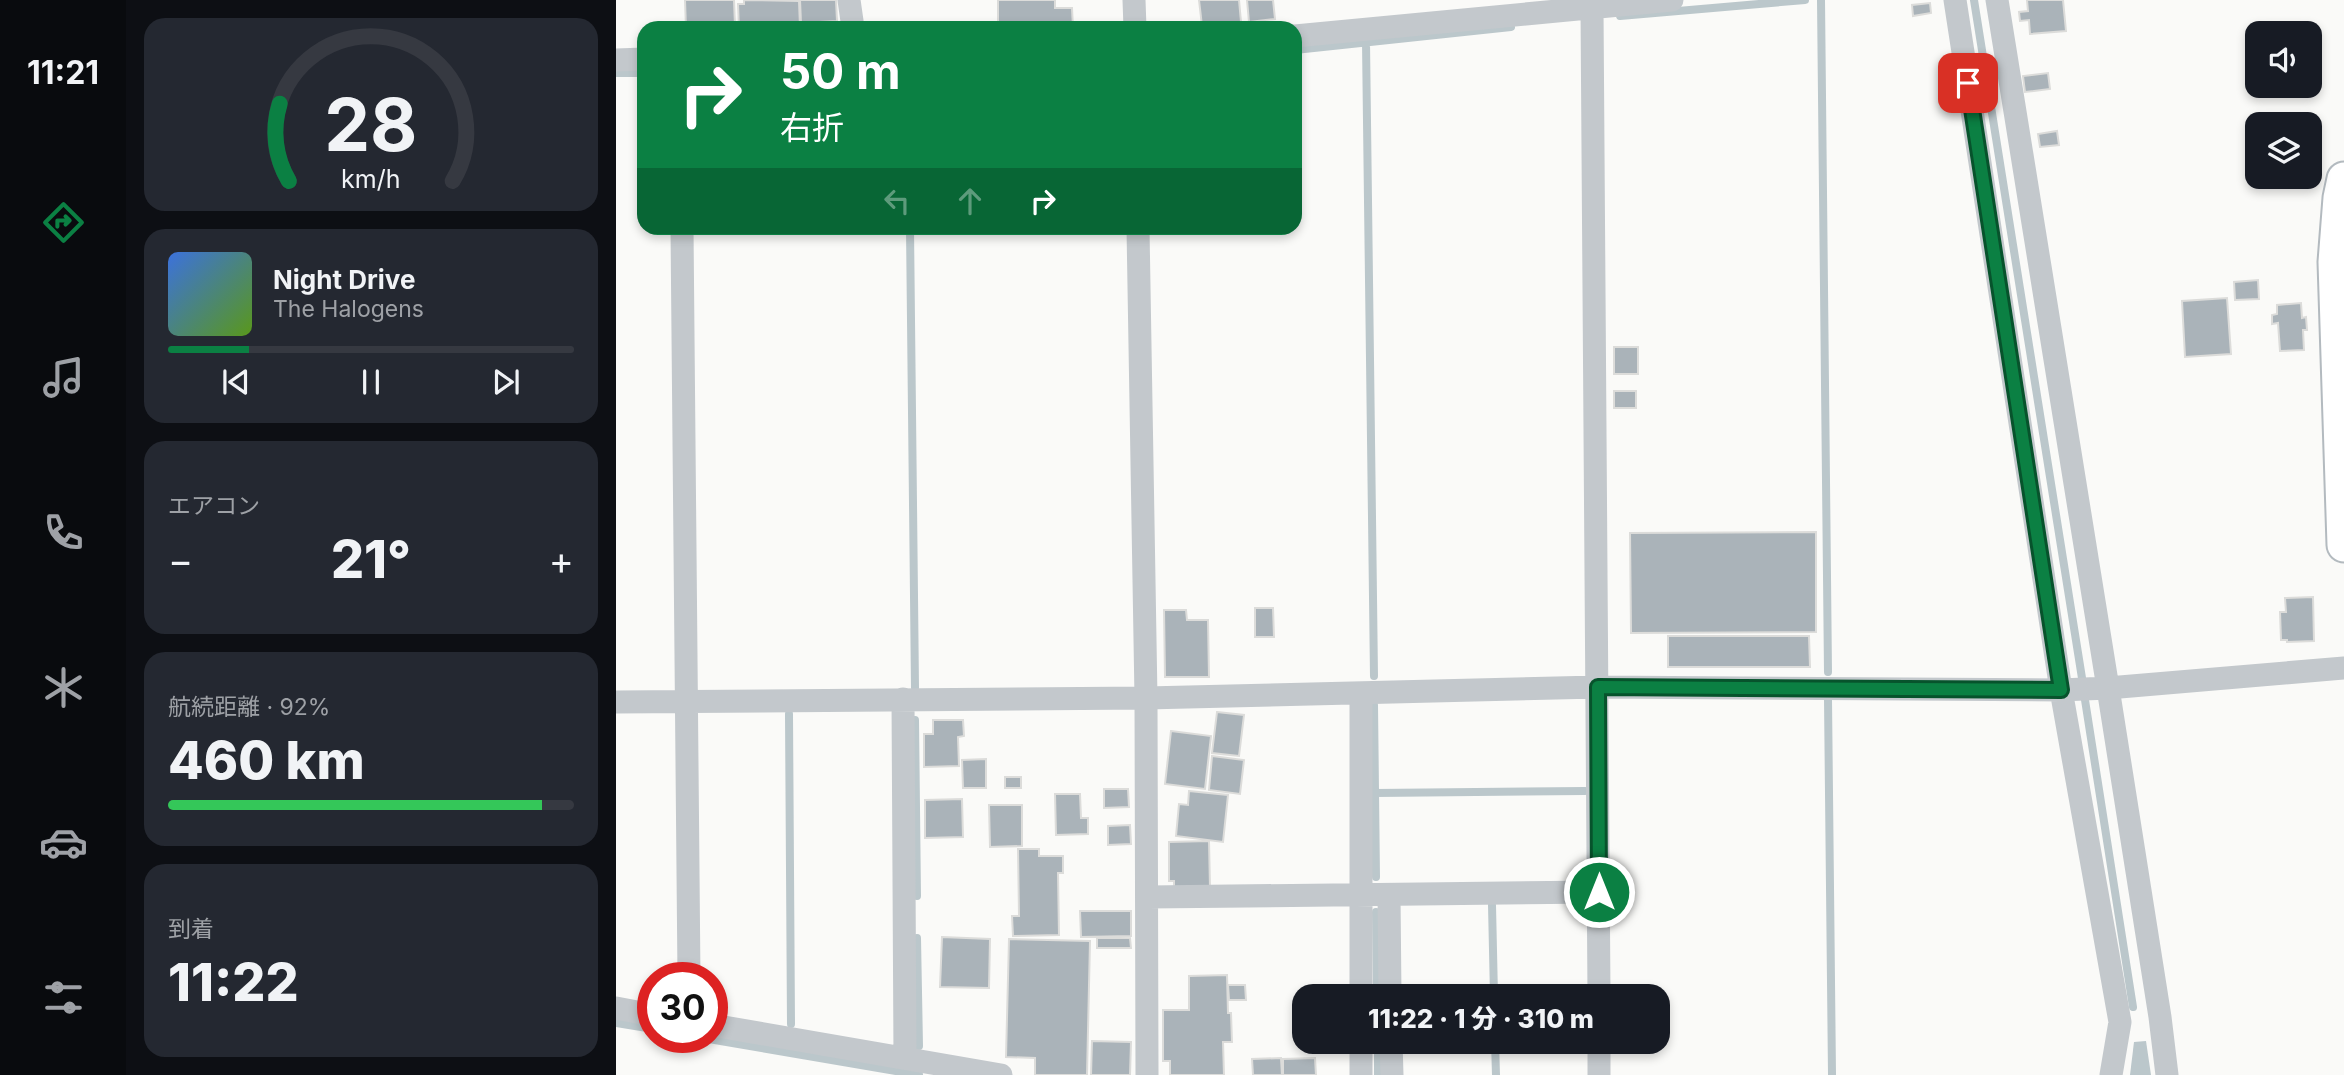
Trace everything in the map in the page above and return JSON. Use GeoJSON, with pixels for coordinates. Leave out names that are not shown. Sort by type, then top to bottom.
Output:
{"type":"FeatureCollection","features":[{"type":"Feature","properties":{"kind":"main road"},"geometry":{"type":"LineString","coordinates":[[2344,179],[2335,262],[2344,544]]}},
{"type":"Feature","properties":{"kind":"street"},"geometry":{"type":"LineString","coordinates":[[849,0],[852,21]]}},
{"type":"Feature","properties":{"kind":"street"},"geometry":{"type":"LineString","coordinates":[[1134,0],[1135,21]]}},
{"type":"Feature","properties":{"kind":"street"},"geometry":{"type":"LineString","coordinates":[[1302,35],[1528,7],[1592,8],[1672,0]]}},
{"type":"Feature","properties":{"kind":"street"},"geometry":{"type":"LineString","coordinates":[[1955,0],[2061,690],[2120,1022],[2111,1075]]}},
{"type":"Feature","properties":{"kind":"street"},"geometry":{"type":"LineString","coordinates":[[1997,0],[2108,688],[2167,1075]]}},
{"type":"Feature","properties":{"kind":"street"},"geometry":{"type":"LineString","coordinates":[[1592,8],[1599,984]]}},
{"type":"Feature","properties":{"kind":"street"},"geometry":{"type":"LineString","coordinates":[[616,60],[637,60]]}},
{"type":"Feature","properties":{"kind":"street"},"geometry":{"type":"LineString","coordinates":[[682,235],[690,962]]}},
{"type":"Feature","properties":{"kind":"street"},"geometry":{"type":"LineString","coordinates":[[1138,235],[1146,698],[1147,1075]]}},
{"type":"Feature","properties":{"kind":"street"},"geometry":{"type":"LineString","coordinates":[[616,702],[1146,698],[1598,687],[2061,690],[2344,668]]}},
{"type":"Feature","properties":{"kind":"street"},"geometry":{"type":"LineString","coordinates":[[1361,693],[1362,984]]}},
{"type":"Feature","properties":{"kind":"street"},"geometry":{"type":"LineString","coordinates":[[903,699],[905,1057]]}},
{"type":"Feature","properties":{"kind":"street"},"geometry":{"type":"LineString","coordinates":[[1148,897],[1599,892]]}},
{"type":"Feature","properties":{"kind":"street"},"geometry":{"type":"LineString","coordinates":[[1389,895],[1390,984]]}},
{"type":"Feature","properties":{"kind":"street"},"geometry":{"type":"LineString","coordinates":[[616,1008],[637,1012]]}},
{"type":"Feature","properties":{"kind":"street"},"geometry":{"type":"LineString","coordinates":[[2120,1022],[2160,1017]]}},
{"type":"Feature","properties":{"kind":"street"},"geometry":{"type":"LineString","coordinates":[[728,1028],[1001,1075]]}},
{"type":"Feature","properties":{"kind":"street"},"geometry":{"type":"LineString","coordinates":[[1361,1054],[1361,1075]]}},
{"type":"Feature","properties":{"kind":"street"},"geometry":{"type":"LineString","coordinates":[[1391,1054],[1392,1075]]}},
{"type":"Feature","properties":{"kind":"street"},"geometry":{"type":"LineString","coordinates":[[1599,1054],[1599,1075]]}},
{"type":"Feature","properties":{"kind":"shaded area"},"geometry":{"type":"Polygon","coordinates":[[[2146,1041],[2151,1075],[2130,1075],[2134,1042],[2146,1041]]]}},
{"type":"Feature","properties":{"kind":"building"},"geometry":{"type":"Polygon","coordinates":[[[685,0],[734,0],[735,21],[686,21],[685,0]]]}},
{"type":"Feature","properties":{"kind":"building"},"geometry":{"type":"Polygon","coordinates":[[[744,0],[799,1],[800,21],[739,21],[738,4],[744,4],[744,0]]]}},
{"type":"Feature","properties":{"kind":"building"},"geometry":{"type":"Polygon","coordinates":[[[800,0],[836,0],[837,21],[801,21],[800,0]]]}},
{"type":"Feature","properties":{"kind":"building"},"geometry":{"type":"Polygon","coordinates":[[[998,0],[1055,0],[1055,8],[1072,8],[1073,21],[998,21],[998,0]]]}},
{"type":"Feature","properties":{"kind":"building"},"geometry":{"type":"Polygon","coordinates":[[[1199,0],[1239,0],[1241,21],[1201,21],[1199,0]]]}},
{"type":"Feature","properties":{"kind":"building"},"geometry":{"type":"Polygon","coordinates":[[[1247,0],[1273,0],[1275,19],[1249,21],[1247,0]]]}},
{"type":"Feature","properties":{"kind":"building"},"geometry":{"type":"Polygon","coordinates":[[[2027,0],[2063,0],[2066,31],[2030,34],[2029,20],[2020,21],[2019,12],[2028,11],[2027,0]]]}},
{"type":"Feature","properties":{"kind":"building"},"geometry":{"type":"Polygon","coordinates":[[[1930,3],[1931,13],[1913,16],[1912,5],[1930,3]]]}},
{"type":"Feature","properties":{"kind":"building"},"geometry":{"type":"Polygon","coordinates":[[[2048,73],[2050,89],[2025,92],[2023,76],[2048,73]]]}},
{"type":"Feature","properties":{"kind":"building"},"geometry":{"type":"Polygon","coordinates":[[[2057,131],[2059,145],[2040,147],[2038,134],[2057,131]]]}},
{"type":"Feature","properties":{"kind":"building"},"geometry":{"type":"Polygon","coordinates":[[[2258,280],[2259,299],[2235,300],[2234,282],[2258,280]]]}},
{"type":"Feature","properties":{"kind":"building"},"geometry":{"type":"Polygon","coordinates":[[[2227,298],[2231,354],[2185,357],[2182,301],[2227,298]]]}},
{"type":"Feature","properties":{"kind":"building"},"geometry":{"type":"Polygon","coordinates":[[[2301,303],[2302,318],[2306,317],[2307,330],[2303,330],[2304,350],[2280,351],[2278,323],[2272,324],[2272,315],[2277,314],[2277,305],[2301,303]]]}},
{"type":"Feature","properties":{"kind":"building"},"geometry":{"type":"Polygon","coordinates":[[[1614,347],[1638,347],[1638,374],[1614,374],[1614,347]]]}},
{"type":"Feature","properties":{"kind":"building"},"geometry":{"type":"Polygon","coordinates":[[[1614,391],[1636,391],[1636,408],[1614,408],[1614,391]]]}},
{"type":"Feature","properties":{"kind":"building"},"geometry":{"type":"Polygon","coordinates":[[[1816,532],[1816,632],[1631,633],[1630,533],[1816,532]]]}},
{"type":"Feature","properties":{"kind":"building"},"geometry":{"type":"Polygon","coordinates":[[[2313,597],[2314,641],[2281,640],[2280,612],[2286,612],[2285,598],[2313,597]]]}},
{"type":"Feature","properties":{"kind":"building"},"geometry":{"type":"Polygon","coordinates":[[[1255,608],[1273,608],[1274,637],[1255,637],[1255,608]]]}},
{"type":"Feature","properties":{"kind":"building"},"geometry":{"type":"Polygon","coordinates":[[[1164,610],[1186,610],[1187,620],[1208,620],[1209,677],[1165,677],[1164,610]]]}},
{"type":"Feature","properties":{"kind":"building"},"geometry":{"type":"Polygon","coordinates":[[[1668,636],[1809,636],[1810,667],[1668,667],[1668,636]]]}},
{"type":"Feature","properties":{"kind":"building"},"geometry":{"type":"Polygon","coordinates":[[[1217,712],[1244,715],[1239,756],[1212,753],[1217,712]]]}},
{"type":"Feature","properties":{"kind":"building"},"geometry":{"type":"Polygon","coordinates":[[[933,720],[963,720],[964,736],[958,737],[959,766],[924,767],[924,734],[933,734],[933,720]]]}},
{"type":"Feature","properties":{"kind":"building"},"geometry":{"type":"Polygon","coordinates":[[[1171,731],[1211,736],[1205,789],[1165,784],[1171,731]]]}},
{"type":"Feature","properties":{"kind":"building"},"geometry":{"type":"Polygon","coordinates":[[[1212,756],[1244,760],[1240,794],[1209,790],[1212,756]]]}},
{"type":"Feature","properties":{"kind":"building"},"geometry":{"type":"Polygon","coordinates":[[[986,759],[986,788],[963,788],[962,760],[986,759]]]}},
{"type":"Feature","properties":{"kind":"building"},"geometry":{"type":"Polygon","coordinates":[[[1005,777],[1021,777],[1021,788],[1005,788],[1005,777]]]}},
{"type":"Feature","properties":{"kind":"building"},"geometry":{"type":"Polygon","coordinates":[[[1104,789],[1128,789],[1129,807],[1104,808],[1104,789]]]}},
{"type":"Feature","properties":{"kind":"building"},"geometry":{"type":"Polygon","coordinates":[[[1189,791],[1228,795],[1223,842],[1176,836],[1179,804],[1188,805],[1189,791]]]}},
{"type":"Feature","properties":{"kind":"building"},"geometry":{"type":"Polygon","coordinates":[[[1055,794],[1080,794],[1081,818],[1088,818],[1088,834],[1056,835],[1055,794]]]}},
{"type":"Feature","properties":{"kind":"building"},"geometry":{"type":"Polygon","coordinates":[[[962,799],[963,837],[925,838],[925,800],[962,799]]]}},
{"type":"Feature","properties":{"kind":"building"},"geometry":{"type":"Polygon","coordinates":[[[989,805],[1022,805],[1022,846],[990,847],[989,805]]]}},
{"type":"Feature","properties":{"kind":"building"},"geometry":{"type":"Polygon","coordinates":[[[1130,825],[1131,844],[1108,845],[1108,826],[1130,825]]]}},
{"type":"Feature","properties":{"kind":"building"},"geometry":{"type":"Polygon","coordinates":[[[1209,841],[1210,888],[1174,889],[1174,881],[1169,881],[1169,842],[1209,841]]]}},
{"type":"Feature","properties":{"kind":"building"},"geometry":{"type":"Polygon","coordinates":[[[1018,849],[1039,849],[1039,856],[1063,856],[1063,873],[1058,873],[1059,935],[1013,936],[1012,916],[1019,916],[1018,849]]]}},
{"type":"Feature","properties":{"kind":"building"},"geometry":{"type":"Polygon","coordinates":[[[1080,911],[1131,911],[1131,936],[1081,937],[1080,911]]]}},
{"type":"Feature","properties":{"kind":"building"},"geometry":{"type":"Polygon","coordinates":[[[942,937],[990,939],[989,988],[940,987],[942,937]]]}},
{"type":"Feature","properties":{"kind":"building"},"geometry":{"type":"Polygon","coordinates":[[[1097,938],[1130,938],[1131,948],[1097,948],[1097,938]]]}},
{"type":"Feature","properties":{"kind":"building"},"geometry":{"type":"Polygon","coordinates":[[[1009,939],[1090,941],[1087,1075],[1035,1075],[1035,1058],[1006,1057],[1009,939]]]}},
{"type":"Feature","properties":{"kind":"building"},"geometry":{"type":"Polygon","coordinates":[[[1227,975],[1232,1042],[1223,1042],[1224,1075],[1170,1075],[1170,1061],[1163,1061],[1163,1010],[1189,1010],[1189,976],[1227,975]]]}},
{"type":"Feature","properties":{"kind":"building"},"geometry":{"type":"Polygon","coordinates":[[[1228,985],[1245,985],[1246,1000],[1229,1000],[1228,985]]]}},
{"type":"Feature","properties":{"kind":"building"},"geometry":{"type":"Polygon","coordinates":[[[1092,1041],[1131,1042],[1130,1075],[1091,1075],[1092,1041]]]}},
{"type":"Feature","properties":{"kind":"building"},"geometry":{"type":"Polygon","coordinates":[[[1281,1058],[1282,1075],[1253,1075],[1252,1059],[1281,1058]]]}},
{"type":"Feature","properties":{"kind":"building"},"geometry":{"type":"Polygon","coordinates":[[[1315,1058],[1316,1075],[1283,1075],[1283,1059],[1315,1058]]]}},
{"type":"Feature","properties":{"kind":"waterway"},"geometry":{"type":"LineString","coordinates":[[1620,16],[1805,0]]}},
{"type":"Feature","properties":{"kind":"waterway"},"geometry":{"type":"LineString","coordinates":[[1821,0],[1828,672]]}},
{"type":"Feature","properties":{"kind":"waterway"},"geometry":{"type":"LineString","coordinates":[[1974,0],[2082,678]]}},
{"type":"Feature","properties":{"kind":"waterway"},"geometry":{"type":"LineString","coordinates":[[1302,49],[1511,27]]}},
{"type":"Feature","properties":{"kind":"waterway"},"geometry":{"type":"LineString","coordinates":[[1366,42],[1374,676]]}},
{"type":"Feature","properties":{"kind":"waterway"},"geometry":{"type":"LineString","coordinates":[[616,73],[637,73]]}},
{"type":"Feature","properties":{"kind":"waterway"},"geometry":{"type":"LineString","coordinates":[[910,235],[915,688]]}},
{"type":"Feature","properties":{"kind":"waterway"},"geometry":{"type":"LineString","coordinates":[[1828,699],[1832,1075]]}},
{"type":"Feature","properties":{"kind":"waterway"},"geometry":{"type":"LineString","coordinates":[[2085,700],[2133,1007]]}},
{"type":"Feature","properties":{"kind":"waterway"},"geometry":{"type":"LineString","coordinates":[[1374,705],[1376,877]]}},
{"type":"Feature","properties":{"kind":"waterway"},"geometry":{"type":"LineString","coordinates":[[789,714],[791,1024]]}},
{"type":"Feature","properties":{"kind":"waterway"},"geometry":{"type":"LineString","coordinates":[[915,720],[917,896]]}},
{"type":"Feature","properties":{"kind":"waterway"},"geometry":{"type":"LineString","coordinates":[[1375,793],[1585,791]]}},
{"type":"Feature","properties":{"kind":"waterway"},"geometry":{"type":"LineString","coordinates":[[1492,905],[1494,984]]}},
{"type":"Feature","properties":{"kind":"waterway"},"geometry":{"type":"LineString","coordinates":[[1376,912],[1377,984]]}},
{"type":"Feature","properties":{"kind":"waterway"},"geometry":{"type":"LineString","coordinates":[[917,938],[919,1046]]}},
{"type":"Feature","properties":{"kind":"waterway"},"geometry":{"type":"LineString","coordinates":[[616,1023],[637,1026]]}},
{"type":"Feature","properties":{"kind":"waterway"},"geometry":{"type":"LineString","coordinates":[[728,1042],[919,1075]]}},
{"type":"Feature","properties":{"kind":"waterway"},"geometry":{"type":"LineString","coordinates":[[1378,1054],[1378,1075]]}},
{"type":"Feature","properties":{"kind":"waterway"},"geometry":{"type":"LineString","coordinates":[[1495,1054],[1496,1075]]}},
{"type":"Feature","properties":{"kind":"route"},"geometry":{"type":"LineString","coordinates":[[1599,892],[1598,687],[2061,690],[1968,83]]}}]}
